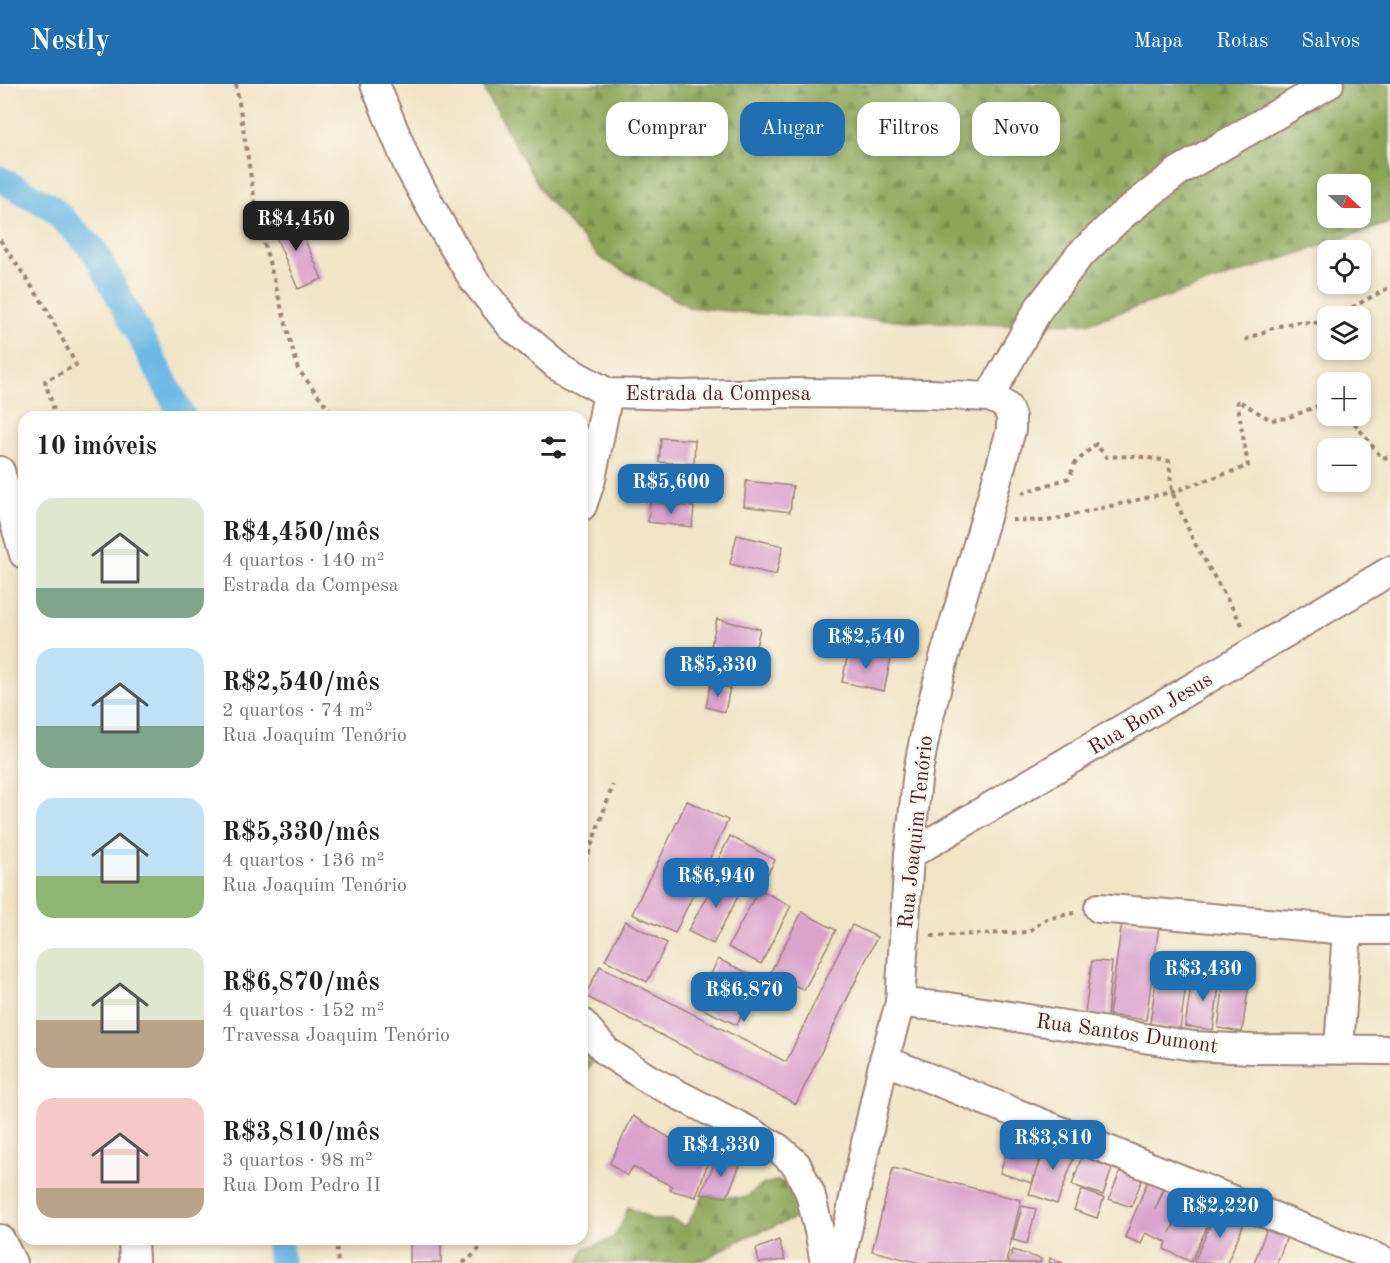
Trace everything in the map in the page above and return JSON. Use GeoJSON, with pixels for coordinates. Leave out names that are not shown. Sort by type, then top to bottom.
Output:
{"type":"FeatureCollection","features":[{"type":"Feature","properties":{"kind":"street","name":"Estrada da Compesa"},"geometry":{"type":"LineString","coordinates":[[375,84],[408,165],[474,280],[511,326],[557,365],[608,393],[930,394],[998,402]]}},
{"type":"Feature","properties":{"kind":"street"},"geometry":{"type":"LineString","coordinates":[[998,402],[1039,308],[1079,256],[1121,216],[1179,171],[1329,84]]}},
{"type":"Feature","properties":{"kind":"street"},"geometry":{"type":"LineString","coordinates":[[588,488],[608,393]]}},
{"type":"Feature","properties":{"kind":"street","name":"Rua Joaquim Tenório"},"geometry":{"type":"LineString","coordinates":[[840,1263],[884,1060],[900,1003],[909,855],[918,771],[927,725],[944,658],[1011,430],[1011,417],[998,402]]}},
{"type":"Feature","properties":{"kind":"street"},"geometry":{"type":"LineString","coordinates":[[0,471],[18,533]]}},
{"type":"Feature","properties":{"kind":"street","name":"Rua Bom Jesus"},"geometry":{"type":"LineString","coordinates":[[909,855],[1390,571]]}},
{"type":"Feature","properties":{"kind":"street"},"geometry":{"type":"LineString","coordinates":[[1099,908],[1347,930],[1390,930]]}},
{"type":"Feature","properties":{"kind":"street"},"geometry":{"type":"LineString","coordinates":[[1339,1049],[1347,930]]}},
{"type":"Feature","properties":{"kind":"street","name":"Rua Santos Dumont"},"geometry":{"type":"LineString","coordinates":[[900,1003],[949,1007],[1193,1046],[1252,1049],[1390,1050]]}},
{"type":"Feature","properties":{"kind":"street"},"geometry":{"type":"LineString","coordinates":[[588,1030],[607,1052],[650,1080],[762,1138],[796,1164],[810,1193],[825,1263]]}},
{"type":"Feature","properties":{"kind":"street"},"geometry":{"type":"LineString","coordinates":[[884,1060],[1389,1263]]}},
{"type":"Feature","properties":{"kind":"street"},"geometry":{"type":"LineString","coordinates":[[0,1239],[12,1263]]}},
{"type":"Feature","properties":{"kind":"street"},"geometry":{"type":"LineString","coordinates":[[133,1245],[134,1263]]}},
{"type":"Feature","properties":{"kind":"path"},"geometry":{"type":"LineString","coordinates":[[236,84],[258,221],[298,369],[330,411]]}},
{"type":"Feature","properties":{"kind":"path"},"geometry":{"type":"LineString","coordinates":[[0,240],[45,306],[76,365],[45,381],[54,411]]}},
{"type":"Feature","properties":{"kind":"path"},"geometry":{"type":"LineString","coordinates":[[1355,306],[1390,287]]}},
{"type":"Feature","properties":{"kind":"path"},"geometry":{"type":"LineString","coordinates":[[1245,340],[1275,327],[1297,322],[1317,323]]}},
{"type":"Feature","properties":{"kind":"path"},"geometry":{"type":"LineString","coordinates":[[986,520],[1047,521],[1172,492],[1248,466],[1237,400],[1271,420],[1287,418],[1317,406]]}},
{"type":"Feature","properties":{"kind":"path"},"geometry":{"type":"LineString","coordinates":[[1357,426],[1381,457],[1390,458]]}},
{"type":"Feature","properties":{"kind":"path"},"geometry":{"type":"LineString","coordinates":[[994,490],[1017,494],[1069,478],[1075,463],[1096,444],[1106,457],[1135,456],[1169,461],[1172,492],[1194,542],[1257,650]]}},
{"type":"Feature","properties":{"kind":"path"},"geometry":{"type":"LineString","coordinates":[[588,854],[613,785]]}},
{"type":"Feature","properties":{"kind":"path"},"geometry":{"type":"LineString","coordinates":[[904,938],[1028,932],[1046,919],[1099,908]]}},
{"type":"Feature","properties":{"kind":"path"},"geometry":{"type":"LineString","coordinates":[[336,1245],[338,1263]]}},
{"type":"Feature","properties":{"kind":"path"},"geometry":{"type":"LineString","coordinates":[[464,1263],[482,1245]]}},
{"type":"Feature","properties":{"kind":"green space"},"geometry":{"type":"Polygon","coordinates":[[[483,84],[1390,84],[1390,223],[1339,240],[1317,240],[1317,247],[1088,323],[1004,325],[760,314],[689,307],[600,258],[546,198],[487,96],[483,84]]]}},
{"type":"Feature","properties":{"kind":"green space"},"geometry":{"type":"Polygon","coordinates":[[[588,1050],[596,1056],[588,1068],[588,1050]]]}},
{"type":"Feature","properties":{"kind":"green space"},"geometry":{"type":"Polygon","coordinates":[[[776,1181],[790,1184],[806,1214],[746,1237],[705,1259],[691,1263],[578,1263],[585,1248],[604,1243],[614,1236],[628,1207],[653,1220],[671,1220],[686,1226],[704,1195],[745,1198],[764,1184],[776,1181]]]}},
{"type":"Feature","properties":{"kind":"building"},"geometry":{"type":"Polygon","coordinates":[[[294,215],[322,279],[298,289],[271,225],[294,215]]]}},
{"type":"Feature","properties":{"kind":"building"},"geometry":{"type":"Polygon","coordinates":[[[661,438],[695,440],[694,464],[659,462],[661,438]]]}},
{"type":"Feature","properties":{"kind":"building"},"geometry":{"type":"Polygon","coordinates":[[[746,481],[793,486],[790,512],[744,506],[746,481]]]}},
{"type":"Feature","properties":{"kind":"building"},"geometry":{"type":"Polygon","coordinates":[[[650,502],[694,507],[692,527],[648,522],[650,502]]]}},
{"type":"Feature","properties":{"kind":"building"},"geometry":{"type":"Polygon","coordinates":[[[737,535],[783,546],[776,575],[730,564],[737,535]]]}},
{"type":"Feature","properties":{"kind":"building"},"geometry":{"type":"Polygon","coordinates":[[[717,619],[760,629],[754,655],[711,646],[717,619]]]}},
{"type":"Feature","properties":{"kind":"building"},"geometry":{"type":"Polygon","coordinates":[[[849,649],[891,658],[884,691],[842,682],[849,649]]]}},
{"type":"Feature","properties":{"kind":"building"},"geometry":{"type":"Polygon","coordinates":[[[711,683],[730,688],[725,712],[706,707],[711,683]]]}},
{"type":"Feature","properties":{"kind":"building"},"geometry":{"type":"Polygon","coordinates":[[[687,801],[728,820],[675,933],[632,914],[687,801]]]}},
{"type":"Feature","properties":{"kind":"building"},"geometry":{"type":"Polygon","coordinates":[[[730,836],[775,860],[761,886],[717,862],[730,836]]]}},
{"type":"Feature","properties":{"kind":"building"},"geometry":{"type":"Polygon","coordinates":[[[719,874],[743,887],[713,944],[688,931],[719,874]]]}},
{"type":"Feature","properties":{"kind":"building"},"geometry":{"type":"Polygon","coordinates":[[[759,889],[791,906],[761,964],[728,947],[759,889]]]}},
{"type":"Feature","properties":{"kind":"building"},"geometry":{"type":"Polygon","coordinates":[[[802,912],[836,930],[804,990],[770,973],[802,912]]]}},
{"type":"Feature","properties":{"kind":"building"},"geometry":{"type":"Polygon","coordinates":[[[625,921],[667,943],[647,982],[605,960],[625,921]]]}},
{"type":"Feature","properties":{"kind":"building"},"geometry":{"type":"Polygon","coordinates":[[[1122,922],[1159,926],[1146,1020],[1109,1015],[1122,922]]]}},
{"type":"Feature","properties":{"kind":"building"},"geometry":{"type":"Polygon","coordinates":[[[852,925],[877,937],[796,1104],[588,998],[588,990],[600,966],[786,1062],[852,925]]]}},
{"type":"Feature","properties":{"kind":"building"},"geometry":{"type":"Polygon","coordinates":[[[718,959],[759,978],[737,1025],[696,1006],[718,959]]]}},
{"type":"Feature","properties":{"kind":"building"},"geometry":{"type":"Polygon","coordinates":[[[1092,961],[1112,962],[1107,1017],[1085,1013],[1092,961]]]}},
{"type":"Feature","properties":{"kind":"building"},"geometry":{"type":"Polygon","coordinates":[[[1226,967],[1251,970],[1242,1032],[1218,1028],[1226,967]]]}},
{"type":"Feature","properties":{"kind":"building"},"geometry":{"type":"Polygon","coordinates":[[[1157,972],[1187,976],[1180,1029],[1150,1024],[1157,972]]]}},
{"type":"Feature","properties":{"kind":"building"},"geometry":{"type":"Polygon","coordinates":[[[1193,974],[1220,978],[1213,1030],[1185,1026],[1193,974]]]}},
{"type":"Feature","properties":{"kind":"building"},"geometry":{"type":"Polygon","coordinates":[[[633,1116],[688,1149],[691,1141],[711,1153],[696,1197],[670,1190],[672,1186],[633,1167],[627,1176],[610,1163],[633,1116]]]}},
{"type":"Feature","properties":{"kind":"building"},"geometry":{"type":"Polygon","coordinates":[[[1012,1135],[1044,1145],[1032,1183],[1000,1173],[1012,1135]]]}},
{"type":"Feature","properties":{"kind":"building"},"geometry":{"type":"Polygon","coordinates":[[[1048,1139],[1077,1149],[1057,1204],[1029,1194],[1048,1139]]]}},
{"type":"Feature","properties":{"kind":"building"},"geometry":{"type":"Polygon","coordinates":[[[1083,1153],[1114,1163],[1103,1195],[1072,1185],[1083,1153]]]}},
{"type":"Feature","properties":{"kind":"building"},"geometry":{"type":"Polygon","coordinates":[[[719,1154],[740,1165],[727,1197],[700,1194],[719,1154]]]}},
{"type":"Feature","properties":{"kind":"building"},"geometry":{"type":"Polygon","coordinates":[[[1122,1167],[1144,1175],[1131,1207],[1109,1199],[1122,1167]]]}},
{"type":"Feature","properties":{"kind":"building"},"geometry":{"type":"Polygon","coordinates":[[[893,1168],[1021,1200],[1006,1263],[920,1263],[872,1251],[893,1168]]]}},
{"type":"Feature","properties":{"kind":"building"},"geometry":{"type":"Polygon","coordinates":[[[1151,1173],[1167,1179],[1155,1210],[1166,1185],[1187,1193],[1170,1233],[1189,1195],[1216,1207],[1191,1262],[1164,1249],[1167,1242],[1145,1233],[1141,1244],[1125,1237],[1151,1173]]]}},
{"type":"Feature","properties":{"kind":"building"},"geometry":{"type":"Polygon","coordinates":[[[1082,1190],[1104,1198],[1097,1218],[1074,1210],[1082,1190]]]}},
{"type":"Feature","properties":{"kind":"building"},"geometry":{"type":"Polygon","coordinates":[[[1022,1206],[1036,1209],[1027,1244],[1013,1240],[1022,1206]]]}},
{"type":"Feature","properties":{"kind":"building"},"geometry":{"type":"Polygon","coordinates":[[[1217,1209],[1245,1221],[1227,1263],[1194,1262],[1217,1209]]]}},
{"type":"Feature","properties":{"kind":"building"},"geometry":{"type":"Polygon","coordinates":[[[1268,1226],[1288,1234],[1277,1263],[1254,1263],[1268,1226]]]}},
{"type":"Feature","properties":{"kind":"building"},"geometry":{"type":"Polygon","coordinates":[[[779,1240],[785,1260],[759,1263],[756,1249],[779,1240]]]}},
{"type":"Feature","properties":{"kind":"building"},"geometry":{"type":"Polygon","coordinates":[[[410,1245],[441,1245],[441,1263],[410,1263],[410,1245]]]}},
{"type":"Feature","properties":{"kind":"building"},"geometry":{"type":"Polygon","coordinates":[[[1013,1250],[1041,1259],[1040,1263],[1008,1263],[1013,1250]]]}},
{"type":"Feature","properties":{"kind":"building"},"geometry":{"type":"Polygon","coordinates":[[[1050,1258],[1063,1263],[1049,1263],[1050,1258]]]}},
{"type":"Feature","properties":{"kind":"waterway"},"geometry":{"type":"LineString","coordinates":[[0,179],[51,207],[94,250],[180,411]]}},
{"type":"Feature","properties":{"kind":"waterway"},"geometry":{"type":"LineString","coordinates":[[279,1245],[282,1263]]}}]}
